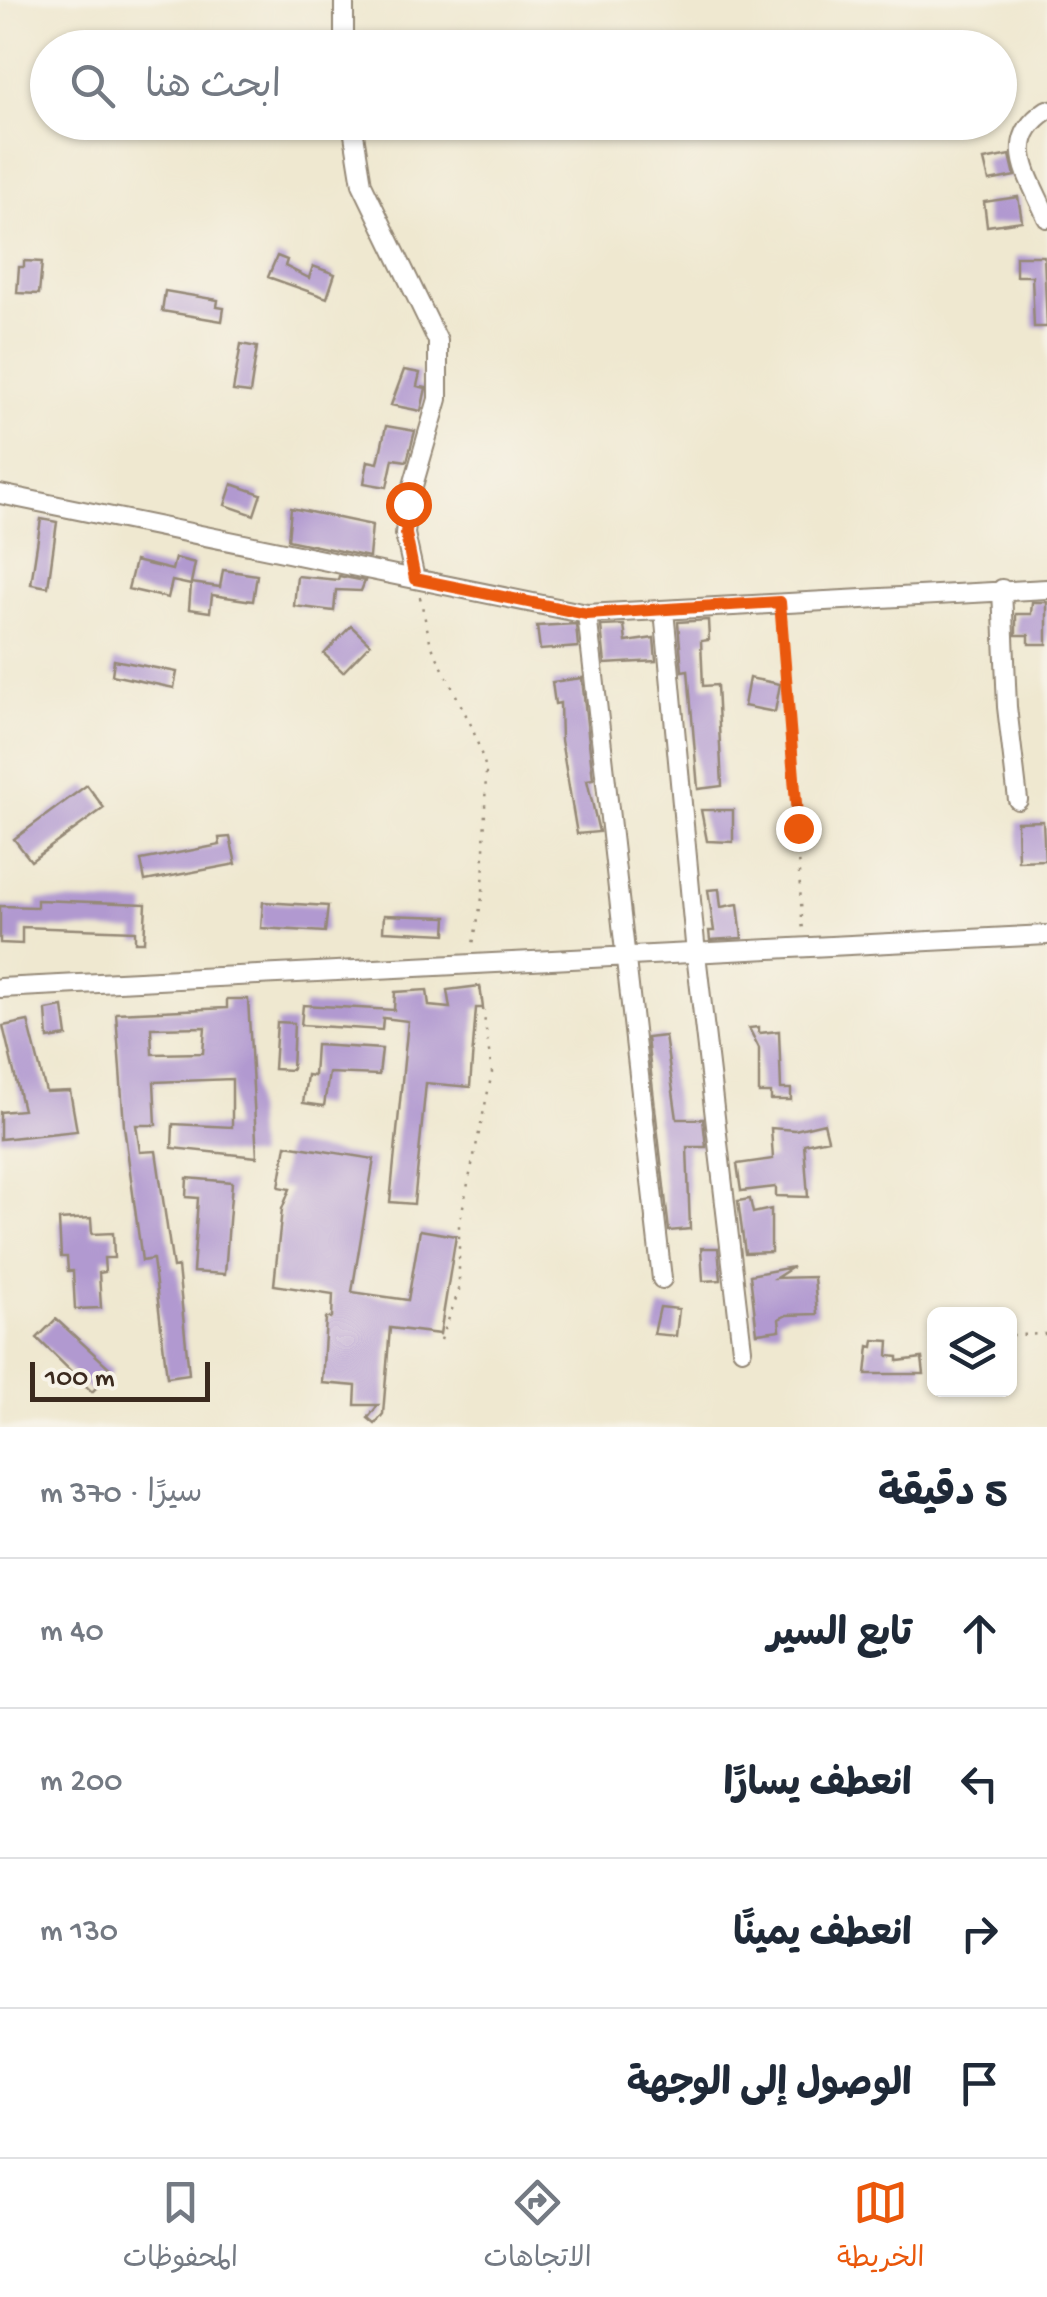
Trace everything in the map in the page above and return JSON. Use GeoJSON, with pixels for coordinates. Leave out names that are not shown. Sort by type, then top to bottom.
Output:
{"type":"FeatureCollection","features":[{"type":"Feature","properties":{"kind":"street"},"geometry":{"type":"LineString","coordinates":[[344,0],[344,30]]}},
{"type":"Feature","properties":{"kind":"street"},"geometry":{"type":"LineString","coordinates":[[1047,110],[1027,126],[1020,140],[1022,158],[1047,218]]}},
{"type":"Feature","properties":{"kind":"street"},"geometry":{"type":"LineString","coordinates":[[355,140],[362,184],[438,341],[438,399],[408,504],[406,534],[415,579]]}},
{"type":"Feature","properties":{"kind":"street"},"geometry":{"type":"LineString","coordinates":[[0,494],[587,614],[1047,589]]}},
{"type":"Feature","properties":{"kind":"street"},"geometry":{"type":"LineString","coordinates":[[1002,589],[1007,707],[1018,800]]}},
{"type":"Feature","properties":{"kind":"street"},"geometry":{"type":"LineString","coordinates":[[664,610],[696,954],[742,1349]]}},
{"type":"Feature","properties":{"kind":"street"},"geometry":{"type":"LineString","coordinates":[[587,614],[662,1279]]}},
{"type":"Feature","properties":{"kind":"street"},"geometry":{"type":"LineString","coordinates":[[0,988],[1047,935]]}},
{"type":"Feature","properties":{"kind":"path"},"geometry":{"type":"LineString","coordinates":[[780,602],[803,948]]}},
{"type":"Feature","properties":{"kind":"path"},"geometry":{"type":"LineString","coordinates":[[1017,1335],[1047,1334]]}},
{"type":"Feature","properties":{"kind":"building"},"geometry":{"type":"Polygon","coordinates":[[[1010,155],[1015,176],[989,181],[984,160],[1010,155]]]}},
{"type":"Feature","properties":{"kind":"building"},"geometry":{"type":"Polygon","coordinates":[[[1018,197],[1022,221],[987,226],[984,202],[1018,197]]]}},
{"type":"Feature","properties":{"kind":"building"},"geometry":{"type":"Polygon","coordinates":[[[277,256],[287,260],[285,266],[309,278],[313,266],[335,274],[327,298],[268,277],[277,256]]]}},
{"type":"Feature","properties":{"kind":"building"},"geometry":{"type":"Polygon","coordinates":[[[1016,256],[1044,256],[1047,327],[1034,327],[1032,276],[1016,276],[1016,256]]]}},
{"type":"Feature","properties":{"kind":"building"},"geometry":{"type":"Polygon","coordinates":[[[24,261],[42,262],[39,294],[17,293],[19,267],[24,267],[24,261]]]}},
{"type":"Feature","properties":{"kind":"building"},"geometry":{"type":"Polygon","coordinates":[[[165,291],[218,300],[217,307],[224,308],[222,321],[162,311],[165,291]]]}},
{"type":"Feature","properties":{"kind":"building"},"geometry":{"type":"Polygon","coordinates":[[[241,344],[257,347],[250,393],[233,391],[241,344]]]}},
{"type":"Feature","properties":{"kind":"building"},"geometry":{"type":"Polygon","coordinates":[[[404,370],[420,373],[417,386],[426,388],[421,411],[391,405],[404,370]]]}},
{"type":"Feature","properties":{"kind":"building"},"geometry":{"type":"Polygon","coordinates":[[[386,426],[415,431],[407,461],[393,459],[387,487],[364,483],[368,461],[378,463],[386,426]]]}},
{"type":"Feature","properties":{"kind":"building"},"geometry":{"type":"Polygon","coordinates":[[[232,484],[261,494],[254,515],[225,505],[232,484]]]}},
{"type":"Feature","properties":{"kind":"building"},"geometry":{"type":"Polygon","coordinates":[[[291,508],[372,525],[369,557],[288,540],[291,508]]]}},
{"type":"Feature","properties":{"kind":"building"},"geometry":{"type":"Polygon","coordinates":[[[41,519],[57,522],[48,587],[31,584],[41,519]]]}},
{"type":"Feature","properties":{"kind":"building"},"geometry":{"type":"Polygon","coordinates":[[[175,558],[195,563],[191,583],[220,587],[223,570],[257,575],[253,601],[212,595],[210,612],[189,609],[191,585],[172,581],[168,598],[128,589],[135,561],[172,570],[175,558]]]}},
{"type":"Feature","properties":{"kind":"building"},"geometry":{"type":"Polygon","coordinates":[[[297,576],[338,580],[339,576],[365,581],[361,591],[336,590],[334,611],[294,606],[297,576]]]}},
{"type":"Feature","properties":{"kind":"building"},"geometry":{"type":"Polygon","coordinates":[[[1032,602],[1047,602],[1047,644],[1029,644],[1029,635],[1016,635],[1016,614],[1031,614],[1032,602]]]}},
{"type":"Feature","properties":{"kind":"building"},"geometry":{"type":"Polygon","coordinates":[[[708,620],[709,640],[701,641],[703,686],[717,685],[722,786],[698,789],[688,670],[682,671],[678,622],[708,620]]]}},
{"type":"Feature","properties":{"kind":"building"},"geometry":{"type":"Polygon","coordinates":[[[576,624],[578,647],[540,650],[537,626],[576,624]]]}},
{"type":"Feature","properties":{"kind":"building"},"geometry":{"type":"Polygon","coordinates":[[[624,625],[626,642],[654,638],[656,661],[605,664],[601,626],[624,625]]]}},
{"type":"Feature","properties":{"kind":"building"},"geometry":{"type":"Polygon","coordinates":[[[351,626],[370,644],[343,672],[324,654],[351,626]]]}},
{"type":"Feature","properties":{"kind":"building"},"geometry":{"type":"Polygon","coordinates":[[[114,660],[177,672],[174,688],[112,675],[114,660]]]}},
{"type":"Feature","properties":{"kind":"building"},"geometry":{"type":"Polygon","coordinates":[[[582,678],[593,779],[587,780],[599,832],[577,834],[561,740],[560,703],[555,704],[552,682],[582,678]]]}},
{"type":"Feature","properties":{"kind":"building"},"geometry":{"type":"Polygon","coordinates":[[[749,678],[780,684],[775,712],[744,706],[749,678]]]}},
{"type":"Feature","properties":{"kind":"building"},"geometry":{"type":"Polygon","coordinates":[[[87,785],[104,808],[31,861],[14,839],[87,785]]]}},
{"type":"Feature","properties":{"kind":"building"},"geometry":{"type":"Polygon","coordinates":[[[701,810],[733,810],[733,842],[707,841],[701,810]]]}},
{"type":"Feature","properties":{"kind":"building"},"geometry":{"type":"Polygon","coordinates":[[[1043,821],[1045,860],[1018,861],[1017,822],[1043,821]]]}},
{"type":"Feature","properties":{"kind":"building"},"geometry":{"type":"Polygon","coordinates":[[[230,837],[236,864],[145,881],[141,860],[220,845],[219,838],[230,837]]]}},
{"type":"Feature","properties":{"kind":"building"},"geometry":{"type":"Polygon","coordinates":[[[719,889],[721,907],[738,904],[742,938],[710,940],[709,931],[714,931],[708,890],[719,889]]]}},
{"type":"Feature","properties":{"kind":"building"},"geometry":{"type":"Polygon","coordinates":[[[37,900],[146,904],[144,942],[135,942],[135,931],[22,927],[22,944],[0,943],[0,906],[37,907],[37,900]]]}},
{"type":"Feature","properties":{"kind":"building"},"geometry":{"type":"Polygon","coordinates":[[[263,902],[328,906],[325,932],[261,928],[263,902]]]}},
{"type":"Feature","properties":{"kind":"building"},"geometry":{"type":"Polygon","coordinates":[[[384,915],[447,917],[446,934],[383,931],[384,915]]]}},
{"type":"Feature","properties":{"kind":"building"},"geometry":{"type":"Polygon","coordinates":[[[480,986],[483,1008],[476,1008],[470,1087],[426,1083],[414,1204],[390,1202],[408,1021],[383,1018],[382,1030],[301,1025],[303,1005],[394,1010],[395,992],[427,990],[429,1006],[450,1008],[447,990],[480,986]]]}},
{"type":"Feature","properties":{"kind":"building"},"geometry":{"type":"Polygon","coordinates":[[[227,999],[248,999],[257,1157],[172,1148],[173,1124],[232,1127],[232,1079],[154,1082],[156,1125],[136,1125],[140,1152],[156,1151],[173,1268],[178,1267],[189,1374],[167,1377],[153,1259],[142,1261],[124,1126],[116,1013],[227,1008],[227,999]],[[205,1027],[151,1028],[152,1054],[203,1053],[205,1027]]]}},
{"type":"Feature","properties":{"kind":"building"},"geometry":{"type":"Polygon","coordinates":[[[63,1007],[67,1036],[48,1039],[46,1010],[63,1007]]]}},
{"type":"Feature","properties":{"kind":"building"},"geometry":{"type":"Polygon","coordinates":[[[28,1021],[46,1092],[70,1091],[77,1131],[0,1139],[0,1112],[23,1110],[3,1026],[28,1021]]]}},
{"type":"Feature","properties":{"kind":"building"},"geometry":{"type":"Polygon","coordinates":[[[277,1022],[294,1023],[292,1070],[274,1069],[277,1022]]]}},
{"type":"Feature","properties":{"kind":"building"},"geometry":{"type":"Polygon","coordinates":[[[759,1027],[759,1033],[779,1031],[781,1089],[791,1089],[791,1100],[771,1100],[771,1093],[759,1093],[759,1048],[749,1028],[759,1027]]]}},
{"type":"Feature","properties":{"kind":"building"},"geometry":{"type":"Polygon","coordinates":[[[665,1036],[677,1119],[703,1119],[706,1147],[687,1147],[690,1229],[669,1231],[647,1038],[665,1036]]]}},
{"type":"Feature","properties":{"kind":"building"},"geometry":{"type":"Polygon","coordinates":[[[316,1045],[382,1049],[379,1075],[329,1073],[324,1106],[303,1103],[307,1075],[314,1076],[316,1045]]]}},
{"type":"Feature","properties":{"kind":"building"},"geometry":{"type":"Polygon","coordinates":[[[824,1123],[828,1139],[804,1144],[808,1197],[776,1196],[776,1187],[741,1191],[737,1164],[773,1159],[771,1128],[795,1130],[824,1123]]]}},
{"type":"Feature","properties":{"kind":"building"},"geometry":{"type":"Polygon","coordinates":[[[286,1145],[374,1159],[352,1292],[408,1300],[420,1230],[456,1236],[440,1334],[390,1328],[383,1414],[375,1424],[368,1418],[378,1405],[355,1405],[356,1386],[322,1383],[326,1318],[332,1318],[333,1294],[274,1285],[282,1209],[290,1189],[279,1187],[286,1145]]]}},
{"type":"Feature","properties":{"kind":"building"},"geometry":{"type":"Polygon","coordinates":[[[187,1178],[232,1182],[225,1274],[193,1272],[198,1198],[186,1197],[187,1178]]]}},
{"type":"Feature","properties":{"kind":"building"},"geometry":{"type":"Polygon","coordinates":[[[750,1199],[753,1213],[771,1209],[771,1252],[745,1253],[738,1201],[750,1199]]]}},
{"type":"Feature","properties":{"kind":"building"},"geometry":{"type":"Polygon","coordinates":[[[91,1218],[92,1234],[113,1233],[114,1258],[104,1258],[105,1272],[99,1273],[101,1308],[75,1309],[73,1271],[68,1271],[67,1257],[61,1257],[59,1220],[91,1218]]]}},
{"type":"Feature","properties":{"kind":"building"},"geometry":{"type":"Polygon","coordinates":[[[701,1248],[718,1248],[721,1280],[703,1281],[701,1248]]]}},
{"type":"Feature","properties":{"kind":"building"},"geometry":{"type":"Polygon","coordinates":[[[793,1267],[776,1278],[814,1277],[817,1314],[787,1315],[779,1319],[780,1330],[757,1333],[750,1275],[793,1267]]]}},
{"type":"Feature","properties":{"kind":"building"},"geometry":{"type":"Polygon","coordinates":[[[660,1307],[679,1309],[676,1336],[654,1334],[660,1307]]]}},
{"type":"Feature","properties":{"kind":"building"},"geometry":{"type":"Polygon","coordinates":[[[56,1319],[113,1371],[92,1392],[37,1338],[56,1319]]]}},
{"type":"Feature","properties":{"kind":"building"},"geometry":{"type":"Polygon","coordinates":[[[874,1340],[889,1341],[888,1356],[898,1357],[898,1361],[922,1358],[924,1374],[866,1374],[869,1346],[873,1347],[874,1340]]]}},
{"type":"Feature","properties":{"kind":"route"},"geometry":{"type":"LineString","coordinates":[[408,504],[406,534],[415,579],[587,614],[780,602],[798,828]]}}]}
